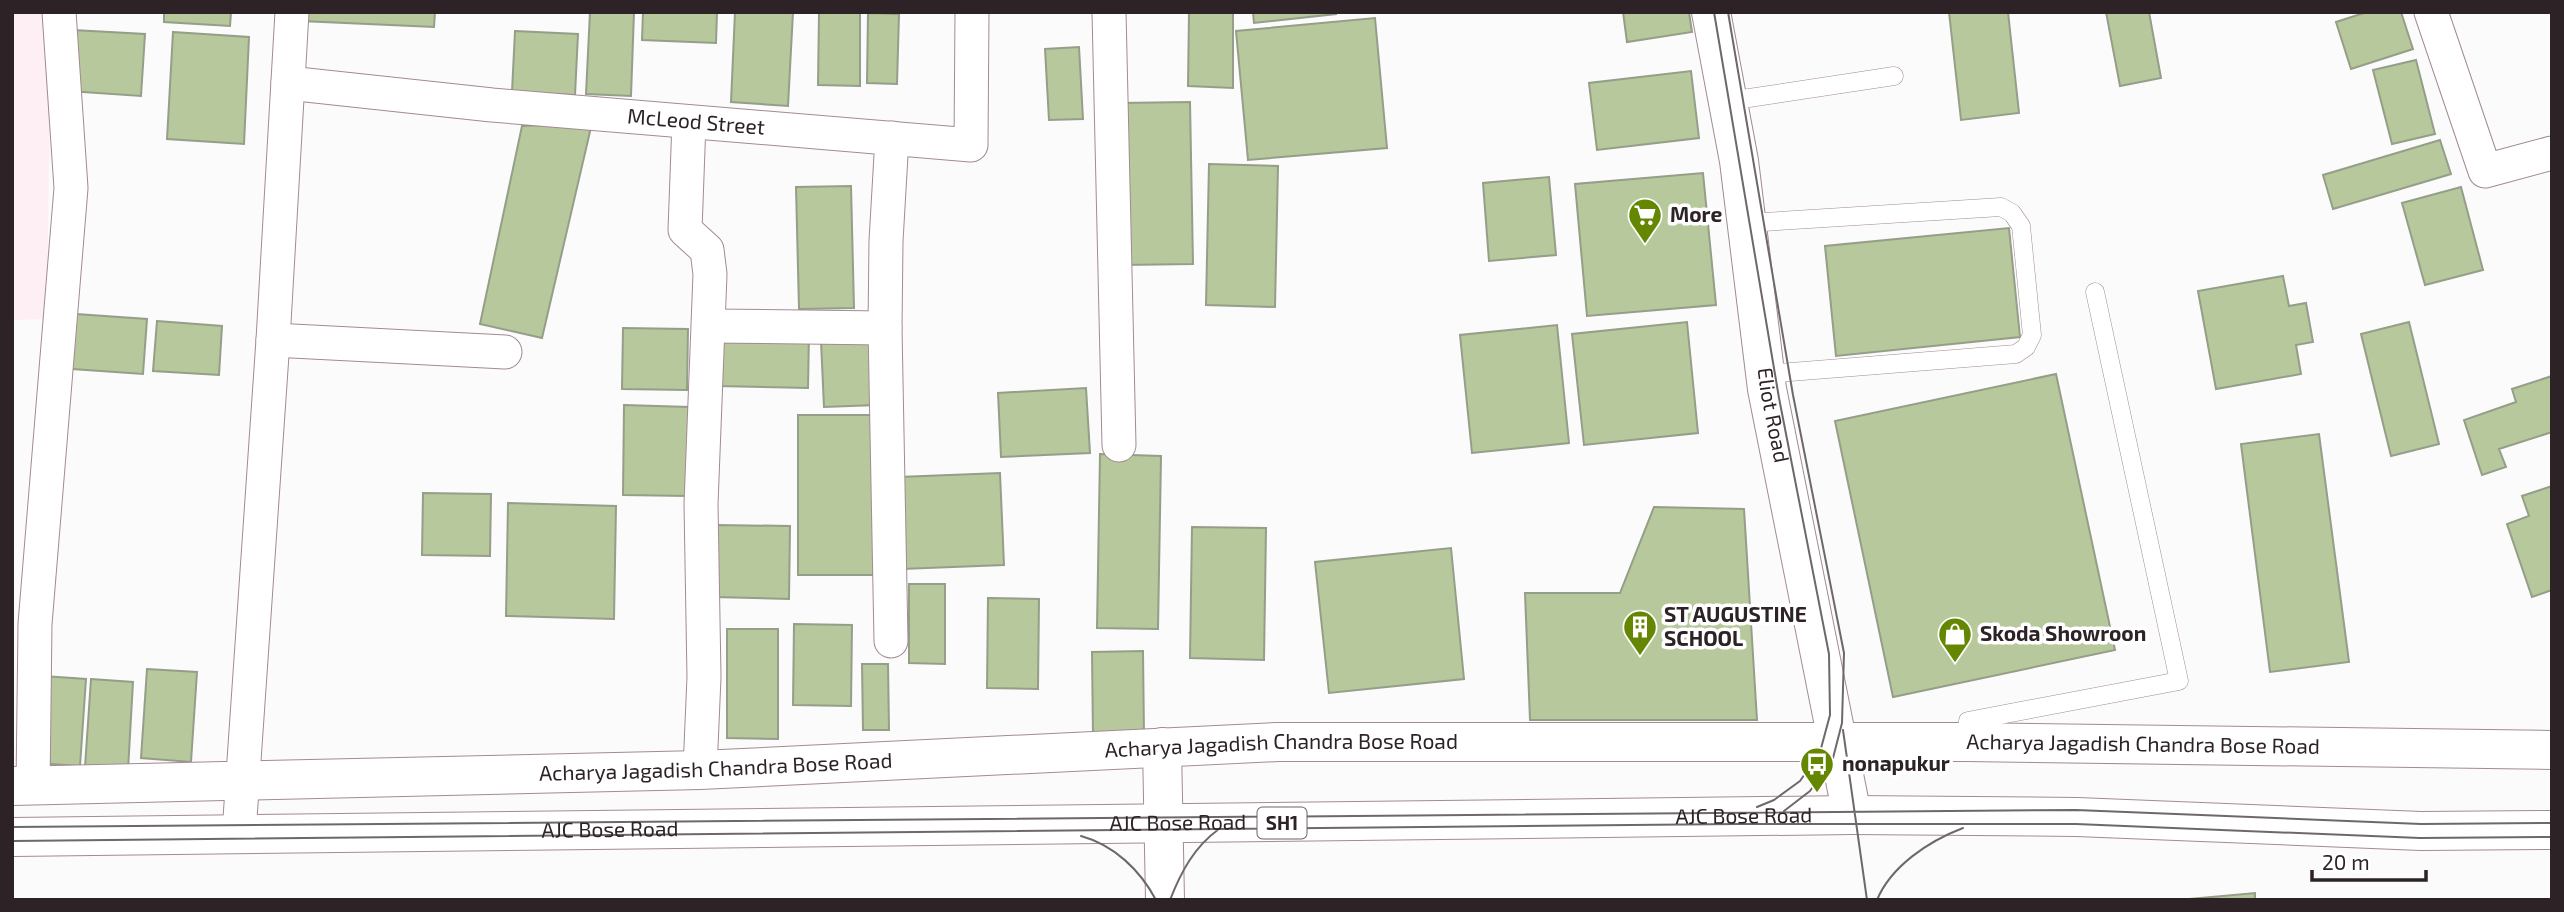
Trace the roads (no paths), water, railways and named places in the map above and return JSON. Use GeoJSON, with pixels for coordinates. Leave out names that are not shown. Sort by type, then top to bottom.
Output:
{"type":"FeatureCollection","features":[{"type":"Feature","properties":{"kind":"main road","name":"Eliot Road"},"geometry":{"type":"LineString","coordinates":[[1711,12],[1729,101],[1766,374],[1852,816]]}},
{"type":"Feature","properties":{"kind":"main road","name":"Acharya Jagadish Chandra Bose Road"},"geometry":{"type":"LineString","coordinates":[[22,787],[700,770],[1278,742],[1966,742],[2552,750]]}},
{"type":"Feature","properties":{"kind":"main road"},"geometry":{"type":"LineString","coordinates":[[1162,747],[1165,900]]}},
{"type":"Feature","properties":{"kind":"main road","name":"AJC Bose Road"},"geometry":{"type":"LineString","coordinates":[[12,837],[1852,816],[2077,817],[2421,831],[2552,830]]}},
{"type":"Feature","properties":{"kind":"street"},"geometry":{"type":"LineString","coordinates":[[22,787],[71,188],[59,12]]}},
{"type":"Feature","properties":{"kind":"street"},"geometry":{"type":"LineString","coordinates":[[239,833],[273,340],[292,12]]}},
{"type":"Feature","properties":{"kind":"street","name":"McLeod Street"},"geometry":{"type":"LineString","coordinates":[[288,83],[492,106],[971,145],[972,12]]}},
{"type":"Feature","properties":{"kind":"street"},"geometry":{"type":"LineString","coordinates":[[1109,12],[1119,445]]}},
{"type":"Feature","properties":{"kind":"street"},"geometry":{"type":"LineString","coordinates":[[2431,12],[2485,171],[2552,153]]}},
{"type":"Feature","properties":{"kind":"street"},"geometry":{"type":"LineString","coordinates":[[689,122],[685,230],[707,250],[710,274],[701,504],[704,677],[700,770]]}},
{"type":"Feature","properties":{"kind":"street"},"geometry":{"type":"LineString","coordinates":[[891,641],[885,328],[886,242],[892,138]]}},
{"type":"Feature","properties":{"kind":"street"},"geometry":{"type":"LineString","coordinates":[[709,326],[885,328]]}},
{"type":"Feature","properties":{"kind":"street"},"geometry":{"type":"LineString","coordinates":[[273,340],[505,352]]}},
{"type":"Feature","properties":{"kind":"lane"},"geometry":{"type":"LineString","coordinates":[[1729,101],[1894,76]]}},
{"type":"Feature","properties":{"kind":"lane"},"geometry":{"type":"LineString","coordinates":[[1747,223],[2001,207],[2012,213],[2021,226],[2032,335],[2026,347],[2015,354],[1766,374]]}},
{"type":"Feature","properties":{"kind":"lane"},"geometry":{"type":"LineString","coordinates":[[1966,742],[1968,721],[2179,681],[2095,292]]}},
{"type":"Feature","properties":{"kind":"tram line"},"geometry":{"type":"LineString","coordinates":[[1714,12],[1779,398],[1829,654],[1830,715],[1820,752],[1800,781],[1774,800],[1757,807]]}},
{"type":"Feature","properties":{"kind":"tram line"},"geometry":{"type":"LineString","coordinates":[[1728,12],[1793,395],[1844,653],[1842,723],[1833,758],[1810,791],[1784,811]]}},
{"type":"Feature","properties":{"kind":"tram line"},"geometry":{"type":"LineString","coordinates":[[1843,730],[1867,900]]}},
{"type":"Feature","properties":{"kind":"tram line"},"geometry":{"type":"LineString","coordinates":[[12,827],[2076,810],[2421,824],[2552,823]]}},
{"type":"Feature","properties":{"kind":"tram line"},"geometry":{"type":"LineString","coordinates":[[12,841],[1737,824],[2076,824],[2420,838],[2552,837]]}},
{"type":"Feature","properties":{"kind":"tram line"},"geometry":{"type":"LineString","coordinates":[[1877,900],[1892,876],[1912,856],[1963,828]]}},
{"type":"Feature","properties":{"kind":"tram line"},"geometry":{"type":"LineString","coordinates":[[1170,900],[1189,861],[1202,844],[1219,829]]}},
{"type":"Feature","properties":{"kind":"tram line"},"geometry":{"type":"LineString","coordinates":[[1081,836],[1093,840],[1125,860],[1156,900]]}},
{"type":"Feature","properties":{"kind":"place","name":"More"},"geometry":{"type":"Point","coordinates":[1645,245]}},
{"type":"Feature","properties":{"kind":"place","name":"ST AUGUSTINE SCHOOL"},"geometry":{"type":"Point","coordinates":[1640,657]}},
{"type":"Feature","properties":{"kind":"place","name":"Skoda Showroon"},"geometry":{"type":"Point","coordinates":[1955,664]}},
{"type":"Feature","properties":{"kind":"place","name":"nonapukur"},"geometry":{"type":"Point","coordinates":[1817,794]}}]}
